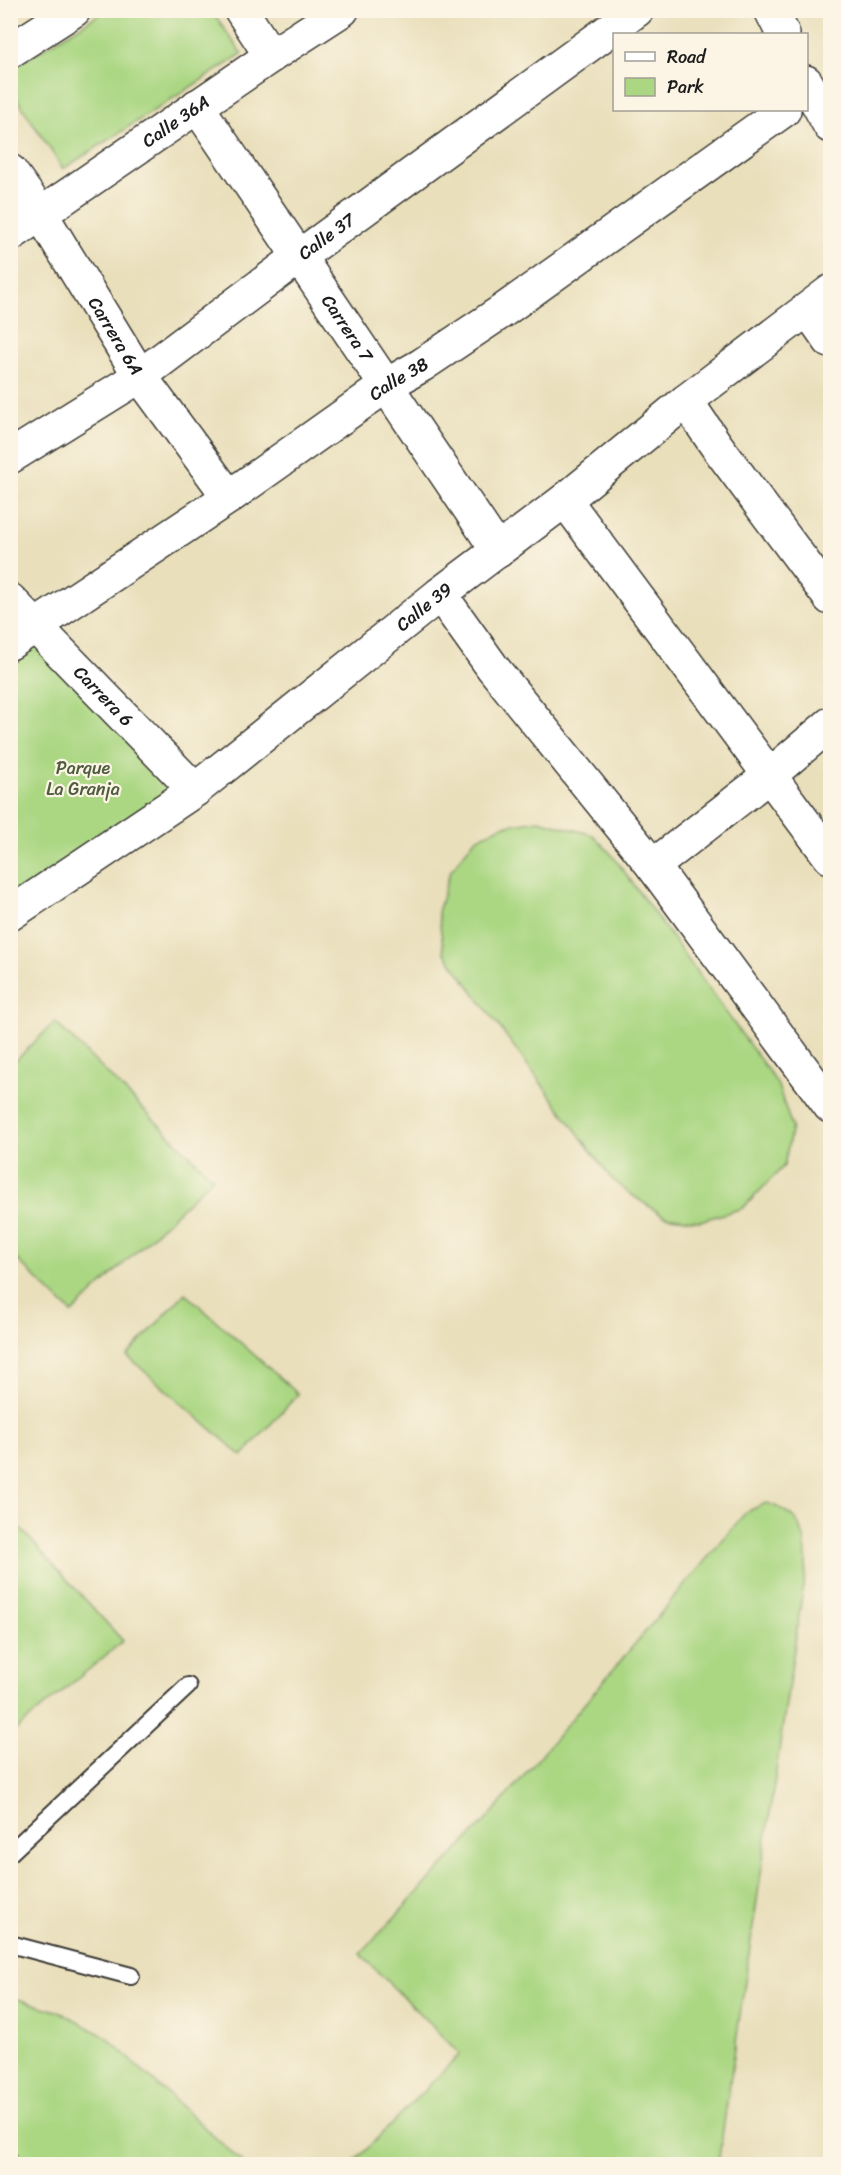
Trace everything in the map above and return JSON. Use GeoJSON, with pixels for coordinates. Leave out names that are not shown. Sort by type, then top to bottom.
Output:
{"type":"FeatureCollection","features":[{"type":"Feature","properties":{"kind":"street"},"geometry":{"type":"LineString","coordinates":[[10,51],[74,10]]}},
{"type":"Feature","properties":{"kind":"street"},"geometry":{"type":"LineString","coordinates":[[241,10],[271,56]]}},
{"type":"Feature","properties":{"kind":"street","name":"Calle 36A"},"geometry":{"type":"LineString","coordinates":[[10,235],[197,106],[342,10]]}},
{"type":"Feature","properties":{"kind":"street"},"geometry":{"type":"LineString","coordinates":[[771,10],[782,33]]}},
{"type":"Feature","properties":{"kind":"street","name":"Calle 37"},"geometry":{"type":"LineString","coordinates":[[10,457],[140,376],[300,255],[634,12]]}},
{"type":"Feature","properties":{"kind":"street"},"geometry":{"type":"LineString","coordinates":[[814,86],[831,126]]}},
{"type":"Feature","properties":{"kind":"street","name":"Carrera 7"},"geometry":{"type":"LineString","coordinates":[[197,106],[300,255],[498,551]]}},
{"type":"Feature","properties":{"kind":"street","name":"Calle 38"},"geometry":{"type":"LineString","coordinates":[[24,635],[229,497],[387,385],[422,365],[504,310],[783,111]]}},
{"type":"Feature","properties":{"kind":"street","name":"Carrera 6A"},"geometry":{"type":"LineString","coordinates":[[10,171],[41,214],[140,376],[229,497]]}},
{"type":"Feature","properties":{"kind":"street"},"geometry":{"type":"LineString","coordinates":[[819,301],[831,341]]}},
{"type":"Feature","properties":{"kind":"street","name":"Calle 39"},"geometry":{"type":"LineString","coordinates":[[15,902],[195,790],[440,594],[565,500],[686,401],[819,301]]}},
{"type":"Feature","properties":{"kind":"street"},"geometry":{"type":"LineString","coordinates":[[686,401],[716,445],[831,598]]}},
{"type":"Feature","properties":{"kind":"street"},"geometry":{"type":"LineString","coordinates":[[565,500],[831,857]]}},
{"type":"Feature","properties":{"kind":"street"},"geometry":{"type":"LineString","coordinates":[[440,594],[493,668],[653,866],[831,1106]]}},
{"type":"Feature","properties":{"kind":"street","name":"Carrera 6"},"geometry":{"type":"LineString","coordinates":[[10,600],[24,635],[195,790]]}},
{"type":"Feature","properties":{"kind":"street"},"geometry":{"type":"LineString","coordinates":[[653,866],[770,775],[831,724]]}},
{"type":"Feature","properties":{"kind":"lane"},"geometry":{"type":"LineString","coordinates":[[10,1853],[188,1686]]}},
{"type":"Feature","properties":{"kind":"lane"},"geometry":{"type":"LineString","coordinates":[[10,1944],[131,1976]]}},
{"type":"Feature","properties":{"kind":"path"},"geometry":{"type":"LineString","coordinates":[[10,2152],[24,2164]]}},
{"type":"Feature","properties":{"kind":"green space"},"geometry":{"type":"Polygon","coordinates":[[[104,11],[212,11],[242,54],[63,169],[11,90],[11,69],[104,11]]]}},
{"type":"Feature","properties":{"kind":"green space","name":"Parque La Granja"},"geometry":{"type":"Polygon","coordinates":[[[10,600],[195,790],[23,906],[10,887],[10,600]]]}},
{"type":"Feature","properties":{"kind":"green space"},"geometry":{"type":"Polygon","coordinates":[[[539,820],[593,835],[613,856],[777,1083],[792,1127],[784,1166],[743,1208],[700,1221],[664,1216],[630,1194],[611,1178],[444,952],[438,912],[450,872],[474,840],[502,826],[539,820]]]}},
{"type":"Feature","properties":{"kind":"green space"},"geometry":{"type":"Polygon","coordinates":[[[55,1022],[213,1178],[72,1313],[11,1254],[11,1065],[55,1022]]]}},
{"type":"Feature","properties":{"kind":"green space"},"geometry":{"type":"Polygon","coordinates":[[[185,1293],[298,1394],[242,1456],[127,1356],[185,1293]]]}},
{"type":"Feature","properties":{"kind":"green space"},"geometry":{"type":"Polygon","coordinates":[[[766,1503],[788,1512],[800,1526],[805,1544],[806,1568],[718,2164],[352,2164],[460,2054],[360,1954],[489,1817],[746,1512],[766,1503]]]}},
{"type":"Feature","properties":{"kind":"green space"},"geometry":{"type":"Polygon","coordinates":[[[10,1517],[123,1641],[11,1734],[10,1734],[10,1517]]]}},
{"type":"Feature","properties":{"kind":"green space"},"geometry":{"type":"Polygon","coordinates":[[[11,1997],[63,2013],[106,2037],[244,2164],[11,2164],[11,1997]]]}}]}
